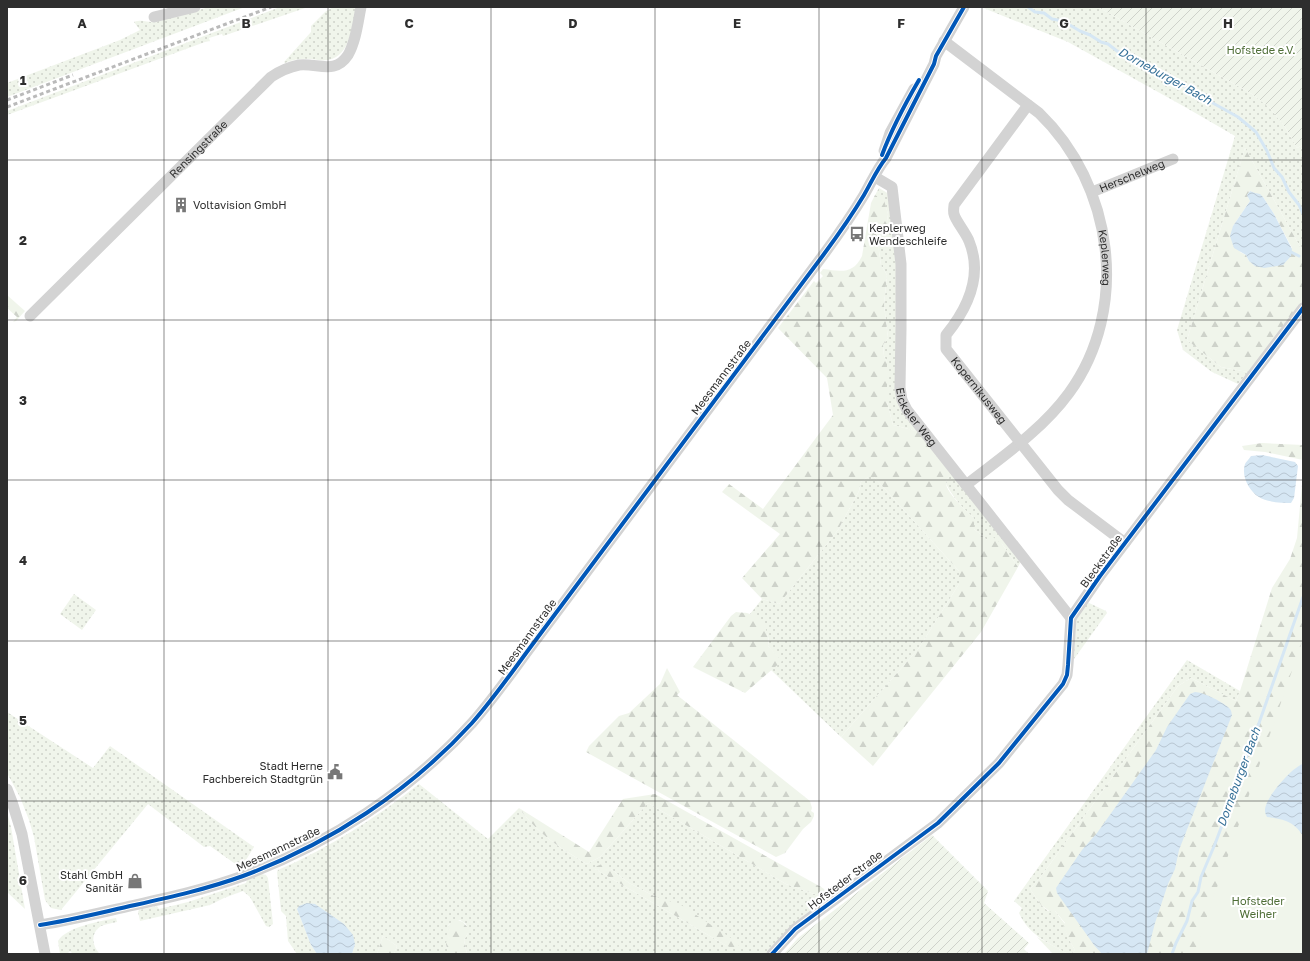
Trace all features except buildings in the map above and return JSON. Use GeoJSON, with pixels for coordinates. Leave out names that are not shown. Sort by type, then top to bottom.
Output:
{"type":"FeatureCollection","features":[{"type":"Feature","properties":{"kind":"street"},"geometry":{"type":"LineString","coordinates":[[154,17],[195,7]]}},
{"type":"Feature","properties":{"kind":"street","name":"Rensingstraße"},"geometry":{"type":"LineString","coordinates":[[30,316],[271,77],[281,71],[298,66],[315,65],[326,68],[337,65],[343,60],[352,44],[361,7]]}},
{"type":"Feature","properties":{"kind":"street","name":"Meesmannstraße"},"geometry":{"type":"LineString","coordinates":[[40,925],[189,892],[243,876],[295,853],[345,826],[390,796],[422,771],[454,741],[497,694],[534,641],[824,254],[852,213],[890,152],[934,64],[936,56],[964,7]]}},
{"type":"Feature","properties":{"kind":"street","name":"Keplerweg"},"geometry":{"type":"LineString","coordinates":[[944,41],[1028,105],[1049,123],[1066,145],[1092,192],[1105,243],[1108,274],[1105,307],[1096,342],[1085,368],[1069,394],[1050,416],[966,485]]}},
{"type":"Feature","properties":{"kind":"street","name":"Kopernikusweg"},"geometry":{"type":"LineString","coordinates":[[1028,105],[954,205],[954,214],[969,241],[973,257],[974,274],[972,291],[966,306],[946,335],[946,349],[1058,490],[1068,500],[1125,543]]}},
{"type":"Feature","properties":{"kind":"street","name":"Herschelweg"},"geometry":{"type":"LineString","coordinates":[[1092,192],[1173,159]]}},
{"type":"Feature","properties":{"kind":"street","name":"Eickeler Weg"},"geometry":{"type":"LineString","coordinates":[[875,177],[892,187],[901,264],[900,388],[902,400],[907,410],[1071,618]]}},
{"type":"Feature","properties":{"kind":"street","name":"Bleckstraße"},"geometry":{"type":"LineString","coordinates":[[1071,618],[1125,543],[1303,308]]}},
{"type":"Feature","properties":{"kind":"street","name":"Hofsteder Straße"},"geometry":{"type":"LineString","coordinates":[[772,954],[795,929],[934,826],[996,766],[1064,684],[1067,675],[1071,618]]}},
{"type":"Feature","properties":{"kind":"street"},"geometry":{"type":"LineString","coordinates":[[7,789],[22,834],[45,954]]}},
{"type":"Feature","properties":{"kind":"green space"},"geometry":{"type":"Polygon","coordinates":[[[209,7],[245,7],[7,97],[7,83],[120,40],[140,30],[134,22],[155,22],[209,7]]]}},
{"type":"Feature","properties":{"kind":"green space"},"geometry":{"type":"Polygon","coordinates":[[[280,7],[308,7],[223,36],[222,34],[209,38],[210,41],[7,115],[7,111],[280,7]]]}},
{"type":"Feature","properties":{"kind":"green space"},"geometry":{"type":"Polygon","coordinates":[[[333,7],[356,7],[350,35],[343,51],[337,57],[329,60],[302,59],[285,63],[284,62],[311,32],[311,26],[325,12],[333,7]]]}},
{"type":"Feature","properties":{"kind":"green space"},"geometry":{"type":"Polygon","coordinates":[[[981,7],[1098,7],[1252,94],[1270,108],[1285,127],[1297,148],[1303,145],[1303,252],[1245,148],[1187,340],[1221,367],[1248,372],[1238,384],[1212,372],[1183,350],[1177,330],[1235,136],[1068,42],[981,7]]]}},
{"type":"Feature","properties":{"kind":"green space","name":"Hofstede e.V."},"geometry":{"type":"Polygon","coordinates":[[[1098,7],[1303,7],[1303,145],[1297,148],[1285,127],[1270,108],[1252,94],[1098,7]]]}},
{"type":"Feature","properties":{"kind":"green space"},"geometry":{"type":"Polygon","coordinates":[[[1245,148],[1303,252],[1303,303],[1248,372],[1221,367],[1187,340],[1245,148]],[[1250,191],[1247,195],[1250,201],[1233,226],[1240,252],[1246,255],[1249,261],[1292,248],[1263,197],[1250,191]]]}},
{"type":"Feature","properties":{"kind":"green space"},"geometry":{"type":"Polygon","coordinates":[[[879,188],[889,194],[897,256],[897,378],[920,432],[893,425],[887,402],[887,362],[884,356],[883,345],[888,338],[884,305],[887,275],[881,265],[878,244],[886,232],[888,214],[884,201],[875,195],[879,188]]]}},
{"type":"Feature","properties":{"kind":"green space"},"geometry":{"type":"Polygon","coordinates":[[[875,195],[884,200],[888,214],[886,232],[890,239],[888,244],[878,244],[881,265],[887,275],[884,305],[888,338],[883,345],[884,356],[887,362],[887,402],[893,425],[920,432],[952,473],[946,484],[947,488],[974,518],[974,529],[987,540],[993,537],[1002,544],[1018,567],[981,632],[873,766],[841,737],[919,648],[959,584],[959,571],[874,477],[868,477],[861,482],[859,491],[838,530],[779,604],[762,599],[742,578],[780,534],[722,492],[729,484],[763,509],[833,415],[827,378],[778,328],[814,281],[816,283],[823,276],[820,273],[823,269],[840,271],[846,270],[850,269],[858,262],[862,256],[871,203],[875,195]]]}},
{"type":"Feature","properties":{"kind":"green space"},"geometry":{"type":"Polygon","coordinates":[[[7,295],[25,311],[16,321],[13,322],[17,317],[7,308],[7,295]]]}},
{"type":"Feature","properties":{"kind":"green space"},"geometry":{"type":"Polygon","coordinates":[[[1262,443],[1303,445],[1303,460],[1265,452],[1244,450],[1242,446],[1262,443]]]}},
{"type":"Feature","properties":{"kind":"green space"},"geometry":{"type":"Polygon","coordinates":[[[952,473],[1021,561],[1018,567],[1002,544],[987,540],[974,529],[974,518],[958,502],[946,484],[947,479],[952,473]]]}},
{"type":"Feature","properties":{"kind":"green space"},"geometry":{"type":"Polygon","coordinates":[[[1303,474],[1303,954],[1071,954],[1075,950],[1064,928],[1063,925],[1065,923],[1055,911],[1052,913],[1041,905],[1030,889],[1040,878],[1178,686],[1191,678],[1236,701],[1272,588],[1290,559],[1297,538],[1303,474]]]}},
{"type":"Feature","properties":{"kind":"green space"},"geometry":{"type":"Polygon","coordinates":[[[868,477],[874,477],[959,571],[959,584],[919,648],[841,737],[771,670],[781,661],[768,646],[769,641],[767,632],[758,620],[750,614],[762,599],[779,604],[838,530],[859,491],[861,482],[868,477]]]}},
{"type":"Feature","properties":{"kind":"green space"},"geometry":{"type":"Polygon","coordinates":[[[74,594],[96,610],[82,630],[60,614],[74,594]]]}},
{"type":"Feature","properties":{"kind":"green space"},"geometry":{"type":"Polygon","coordinates":[[[1087,602],[1106,611],[1107,613],[1074,659],[1076,620],[1087,602]]]}},
{"type":"Feature","properties":{"kind":"green space"},"geometry":{"type":"Polygon","coordinates":[[[736,612],[748,613],[755,616],[762,622],[767,631],[768,646],[782,661],[745,693],[693,667],[731,616],[736,612]]]}},
{"type":"Feature","properties":{"kind":"green space","name":"Hofsteder Weiher"},"geometry":{"type":"Polygon","coordinates":[[[1303,639],[1303,954],[1194,954],[1303,639]]]}},
{"type":"Feature","properties":{"kind":"green space"},"geometry":{"type":"Polygon","coordinates":[[[1187,660],[1240,691],[1236,701],[1191,678],[1178,686],[1040,878],[1030,889],[1041,905],[1048,911],[1055,911],[1065,924],[1067,935],[1075,950],[1071,954],[1068,954],[1046,942],[1034,933],[1023,921],[1019,913],[1022,908],[1014,901],[1187,660]]]}},
{"type":"Feature","properties":{"kind":"green space"},"geometry":{"type":"Polygon","coordinates":[[[667,668],[680,692],[677,695],[810,801],[812,808],[811,811],[814,813],[814,816],[811,822],[803,829],[785,853],[776,857],[586,752],[589,746],[619,716],[629,713],[660,684],[667,668]]]}},
{"type":"Feature","properties":{"kind":"green space"},"geometry":{"type":"Polygon","coordinates":[[[7,712],[93,768],[110,746],[254,847],[241,868],[210,846],[204,847],[148,804],[61,910],[51,908],[45,900],[34,837],[29,820],[20,797],[7,773],[7,712]]]}},
{"type":"Feature","properties":{"kind":"green space"},"geometry":{"type":"Polygon","coordinates":[[[419,784],[488,839],[519,808],[526,817],[550,840],[587,864],[600,857],[648,803],[786,884],[814,894],[827,895],[826,901],[769,954],[467,954],[464,940],[468,933],[466,924],[460,920],[449,924],[449,937],[446,946],[448,954],[394,954],[397,946],[383,936],[377,954],[352,954],[355,944],[297,909],[311,945],[317,954],[297,954],[288,941],[286,916],[281,911],[278,870],[316,852],[352,832],[403,797],[419,784]],[[595,869],[727,946],[654,896],[629,883],[611,869],[595,869]]]}},
{"type":"Feature","properties":{"kind":"green space"},"geometry":{"type":"Polygon","coordinates":[[[655,794],[821,887],[827,895],[814,894],[786,884],[648,803],[600,857],[587,864],[550,840],[526,817],[519,808],[589,852],[623,799],[655,794]]]}},
{"type":"Feature","properties":{"kind":"green space"},"geometry":{"type":"Polygon","coordinates":[[[7,812],[11,827],[25,909],[7,892],[7,812]]]}},
{"type":"Feature","properties":{"kind":"green space"},"geometry":{"type":"Polygon","coordinates":[[[932,835],[988,891],[984,903],[1029,943],[1024,949],[1029,954],[784,954],[798,938],[932,835]]]}},
{"type":"Feature","properties":{"kind":"green space"},"geometry":{"type":"Polygon","coordinates":[[[602,864],[629,883],[654,896],[681,905],[737,942],[740,948],[727,946],[595,869],[597,866],[602,864]]]}},
{"type":"Feature","properties":{"kind":"green space"},"geometry":{"type":"Polygon","coordinates":[[[262,874],[266,875],[268,878],[273,924],[269,927],[266,926],[250,897],[243,891],[210,905],[140,921],[139,910],[157,906],[159,909],[188,902],[246,883],[247,880],[262,874]]]}},
{"type":"Feature","properties":{"kind":"green space"},"geometry":{"type":"Polygon","coordinates":[[[116,918],[117,922],[101,926],[95,932],[93,940],[97,951],[100,954],[73,954],[70,951],[67,954],[60,954],[58,941],[68,932],[84,925],[116,918]]]}},
{"type":"Feature","properties":{"kind":"green space"},"geometry":{"type":"Polygon","coordinates":[[[457,920],[463,922],[468,928],[468,933],[464,940],[467,954],[448,954],[446,944],[449,937],[447,932],[448,927],[451,922],[457,920]]]}},
{"type":"Feature","properties":{"kind":"green space"},"geometry":{"type":"Polygon","coordinates":[[[383,936],[397,946],[394,954],[377,954],[383,936]]]}},
{"type":"Feature","properties":{"kind":"green space"},"geometry":{"type":"Polygon","coordinates":[[[1037,937],[1068,954],[1053,954],[1037,937]]]}},
{"type":"Feature","properties":{"kind":"water"},"geometry":{"type":"Polygon","coordinates":[[[1250,191],[1260,194],[1263,197],[1274,214],[1292,249],[1291,256],[1283,265],[1264,268],[1255,266],[1249,261],[1246,255],[1234,248],[1230,236],[1233,226],[1250,201],[1247,195],[1250,191]]]}},
{"type":"Feature","properties":{"kind":"water"},"geometry":{"type":"Polygon","coordinates":[[[1262,455],[1295,462],[1298,466],[1294,498],[1291,503],[1274,502],[1262,499],[1249,487],[1244,473],[1245,464],[1251,456],[1262,455]]]}},
{"type":"Feature","properties":{"kind":"water"},"geometry":{"type":"Polygon","coordinates":[[[1199,692],[1224,704],[1230,709],[1232,715],[1179,850],[1175,869],[1168,884],[1155,923],[1147,954],[1102,954],[1057,893],[1056,888],[1082,850],[1097,833],[1156,750],[1167,727],[1190,694],[1199,692]]]}},
{"type":"Feature","properties":{"kind":"water"},"geometry":{"type":"Polygon","coordinates":[[[1303,764],[1303,836],[1292,824],[1283,820],[1267,817],[1265,811],[1269,799],[1280,784],[1292,771],[1303,764]]]}},
{"type":"Feature","properties":{"kind":"water"},"geometry":{"type":"Polygon","coordinates":[[[307,903],[315,904],[344,924],[353,935],[355,944],[352,954],[317,954],[311,945],[297,909],[299,906],[307,903]]]}},
{"type":"Feature","properties":{"kind":"waterway","name":"Dorneburger Bach"},"geometry":{"type":"LineString","coordinates":[[1028,7],[1035,12],[1044,13],[1052,19],[1063,21],[1101,42],[1108,44],[1117,51],[1134,57],[1145,67],[1170,77],[1193,92],[1238,117],[1256,132],[1267,151],[1274,168],[1282,177],[1289,192],[1299,205],[1303,214]]}},
{"type":"Feature","properties":{"kind":"waterway"},"geometry":{"type":"LineString","coordinates":[[1289,251],[1299,256]]}},
{"type":"Feature","properties":{"kind":"waterway","name":"Dorneburger Bach"},"geometry":{"type":"LineString","coordinates":[[1172,954],[1187,921],[1192,901],[1198,892],[1201,877],[1245,764],[1248,751],[1303,597]]}},
{"type":"Feature","properties":{"kind":"railway"},"geometry":{"type":"LineString","coordinates":[[7,107],[271,7]]}},
{"type":"Feature","properties":{"kind":"railway"},"geometry":{"type":"LineString","coordinates":[[7,100],[73,75]]}},
{"type":"Feature","properties":{"kind":"cycle path"},"geometry":{"type":"LineString","coordinates":[[40,925],[88,916],[216,885],[275,863],[337,831],[366,813],[395,793],[448,748],[472,723],[497,693],[840,232],[886,158],[934,64],[936,56],[964,7]]}},
{"type":"Feature","properties":{"kind":"cycle path"},"geometry":{"type":"LineString","coordinates":[[882,155],[899,116],[919,80]]}},
{"type":"Feature","properties":{"kind":"cycle path"},"geometry":{"type":"LineString","coordinates":[[772,954],[795,929],[938,823],[999,763],[1063,684],[1067,675],[1071,618],[1100,576],[1303,308]]}},
{"type":"Feature","properties":{"kind":"place","name":"Voltavision GmbH"},"geometry":{"type":"Point","coordinates":[181,205]}},
{"type":"Feature","properties":{"kind":"place","name":"Keplerweg Wendeschleife"},"geometry":{"type":"Point","coordinates":[857,234]}},
{"type":"Feature","properties":{"kind":"place","name":"Stadt Herne Fachbereich Stadtgrün"},"geometry":{"type":"Point","coordinates":[335,772]}},
{"type":"Feature","properties":{"kind":"place","name":"Stahl GmbH Sanitär"},"geometry":{"type":"Point","coordinates":[135,881]}}]}
